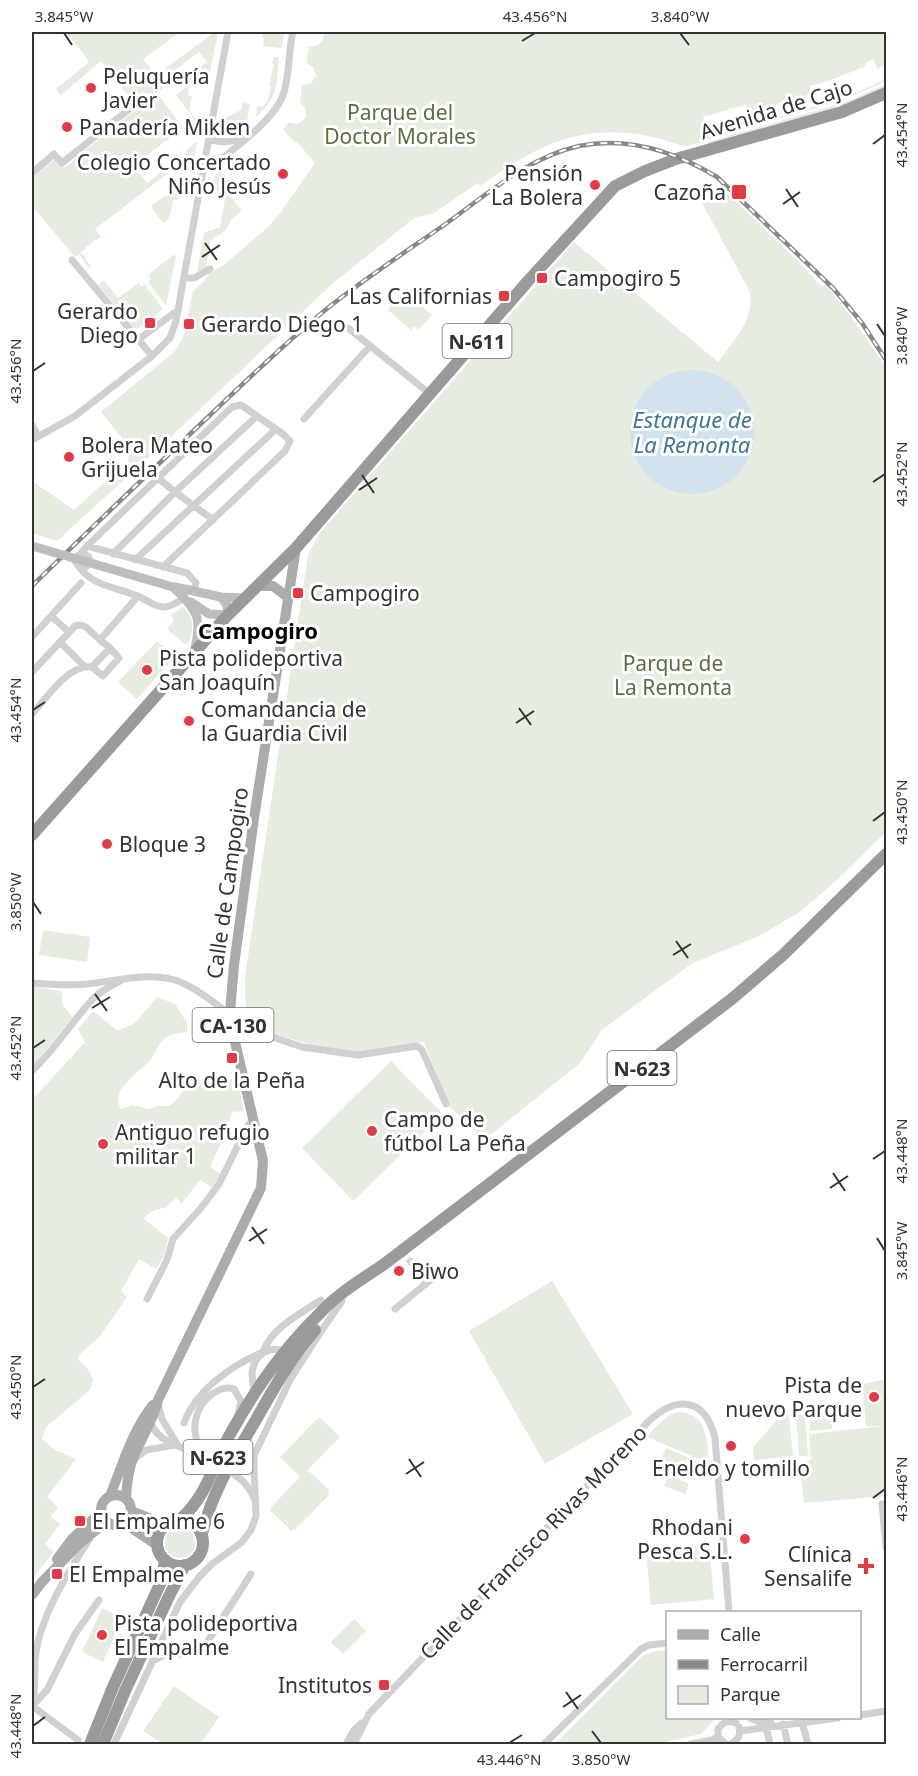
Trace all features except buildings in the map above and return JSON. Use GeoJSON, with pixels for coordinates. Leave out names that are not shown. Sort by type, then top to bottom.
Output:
{"type":"FeatureCollection","features":[{"type":"Feature","properties":{"kind":"highway","name":"Avenida de Cajo"},"geometry":{"type":"LineString","coordinates":[[430,394],[528,281],[615,186],[676,159],[842,112],[886,93]]}},
{"type":"Feature","properties":{"kind":"highway","name":"N-611"},"geometry":{"type":"LineString","coordinates":[[32,834],[243,598],[296,548],[430,394]]}},
{"type":"Feature","properties":{"kind":"highway","name":"N-623"},"geometry":{"type":"LineString","coordinates":[[181,1520],[205,1490],[218,1457],[255,1392],[285,1351],[321,1311],[733,998],[784,954],[886,854]]}},
{"type":"Feature","properties":{"kind":"highway","name":"N-623"},"geometry":{"type":"LineString","coordinates":[[103,1744],[125,1691],[185,1565],[195,1560],[202,1551],[204,1545],[202,1534],[207,1513],[237,1451],[306,1341],[342,1301],[383,1265]]}},
{"type":"Feature","properties":{"kind":"highway"},"geometry":{"type":"LineString","coordinates":[[185,1565],[165,1560],[157,1545],[160,1533],[166,1525],[181,1520],[196,1526],[202,1534]]}},
{"type":"Feature","properties":{"kind":"highway"},"geometry":{"type":"LineString","coordinates":[[84,1742],[113,1687],[161,1582],[165,1560]]}},
{"type":"Feature","properties":{"kind":"main road"},"geometry":{"type":"LineString","coordinates":[[32,546],[173,587],[221,597],[243,598]]}},
{"type":"Feature","properties":{"kind":"main road","name":"Calle de Campogiro"},"geometry":{"type":"LineString","coordinates":[[110,1496],[124,1459],[143,1420],[155,1404],[261,1188],[263,1161],[231,1019],[234,965],[254,818],[296,548]]}},
{"type":"Feature","properties":{"kind":"main road"},"geometry":{"type":"LineString","coordinates":[[256,586],[273,585],[288,598]]}},
{"type":"Feature","properties":{"kind":"main road"},"geometry":{"type":"LineString","coordinates":[[173,587],[209,614],[228,615],[227,605],[221,597]]}},
{"type":"Feature","properties":{"kind":"main road"},"geometry":{"type":"LineString","coordinates":[[185,598],[199,624],[193,654]]}},
{"type":"Feature","properties":{"kind":"main road","name":"Calle de Campogiro"},"geometry":{"type":"LineString","coordinates":[[126,1498],[133,1458],[151,1423],[155,1404]]}},
{"type":"Feature","properties":{"kind":"main road"},"geometry":{"type":"LineString","coordinates":[[110,1496],[115,1494],[126,1498]]}},
{"type":"Feature","properties":{"kind":"main road","name":"CA-130"},"geometry":{"type":"LineString","coordinates":[[42,1582],[78,1550],[104,1516],[102,1505],[110,1496]]}},
{"type":"Feature","properties":{"kind":"main road","name":"CA-130"},"geometry":{"type":"LineString","coordinates":[[126,1498],[131,1511]]}},
{"type":"Feature","properties":{"kind":"main road"},"geometry":{"type":"LineString","coordinates":[[104,1516],[118,1524],[124,1523],[131,1511],[166,1525]]}},
{"type":"Feature","properties":{"kind":"main road"},"geometry":{"type":"LineString","coordinates":[[124,1523],[157,1545]]}},
{"type":"Feature","properties":{"kind":"main road","name":"CA-130"},"geometry":{"type":"LineString","coordinates":[[32,1595],[72,1539],[95,1525]]}},
{"type":"Feature","properties":{"kind":"street"},"geometry":{"type":"LineString","coordinates":[[32,425],[35,438],[75,416],[152,356],[170,338],[178,310],[228,32]]}},
{"type":"Feature","properties":{"kind":"street"},"geometry":{"type":"LineString","coordinates":[[205,164],[213,165],[264,123],[274,111],[284,93],[293,32]]}},
{"type":"Feature","properties":{"kind":"street"},"geometry":{"type":"LineString","coordinates":[[32,173],[54,154],[62,163],[132,107]]}},
{"type":"Feature","properties":{"kind":"street"},"geometry":{"type":"LineString","coordinates":[[209,140],[225,142],[245,138]]}},
{"type":"Feature","properties":{"kind":"street"},"geometry":{"type":"LineString","coordinates":[[72,260],[152,356]]}},
{"type":"Feature","properties":{"kind":"street"},"geometry":{"type":"LineString","coordinates":[[184,278],[194,278],[210,269]]}},
{"type":"Feature","properties":{"kind":"street"},"geometry":{"type":"LineString","coordinates":[[139,339],[178,310]]}},
{"type":"Feature","properties":{"kind":"street"},"geometry":{"type":"LineString","coordinates":[[348,328],[430,394]]}},
{"type":"Feature","properties":{"kind":"street"},"geometry":{"type":"LineString","coordinates":[[304,418],[370,346]]}},
{"type":"Feature","properties":{"kind":"street"},"geometry":{"type":"LineString","coordinates":[[163,567],[285,451],[290,441],[241,405],[232,407],[81,553],[89,556],[90,562],[86,567],[81,567],[88,578],[99,584],[138,596],[159,607],[168,608],[185,598]]}},
{"type":"Feature","properties":{"kind":"street"},"geometry":{"type":"LineString","coordinates":[[113,554],[175,492],[257,416]]}},
{"type":"Feature","properties":{"kind":"street"},"geometry":{"type":"LineString","coordinates":[[135,560],[276,429]]}},
{"type":"Feature","properties":{"kind":"street"},"geometry":{"type":"LineString","coordinates":[[158,478],[212,519]]}},
{"type":"Feature","properties":{"kind":"street"},"geometry":{"type":"LineString","coordinates":[[87,546],[187,573],[196,583],[194,590]]}},
{"type":"Feature","properties":{"kind":"street"},"geometry":{"type":"LineString","coordinates":[[32,638],[81,583]]}},
{"type":"Feature","properties":{"kind":"street"},"geometry":{"type":"LineString","coordinates":[[100,640],[138,596]]}},
{"type":"Feature","properties":{"kind":"street"},"geometry":{"type":"LineString","coordinates":[[51,616],[69,632]]}},
{"type":"Feature","properties":{"kind":"street"},"geometry":{"type":"LineString","coordinates":[[32,672],[69,632],[80,624],[119,658],[102,676],[60,642]]}},
{"type":"Feature","properties":{"kind":"street"},"geometry":{"type":"LineString","coordinates":[[32,714],[69,673],[88,666],[110,648]]}},
{"type":"Feature","properties":{"kind":"street"},"geometry":{"type":"LineString","coordinates":[[32,983],[86,984],[125,978],[152,977],[174,980],[204,995],[237,1025],[302,1047],[358,1056],[417,1046],[422,1050],[446,1104]]}},
{"type":"Feature","properties":{"kind":"street"},"geometry":{"type":"LineString","coordinates":[[32,1071],[61,1040],[90,1002],[107,988],[125,978]]}},
{"type":"Feature","properties":{"kind":"street"},"geometry":{"type":"LineString","coordinates":[[147,1299],[167,1260],[174,1239],[219,1184],[248,1125],[254,1119]]}},
{"type":"Feature","properties":{"kind":"street"},"geometry":{"type":"LineString","coordinates":[[395,1309],[444,1269]]}},
{"type":"Feature","properties":{"kind":"street"},"geometry":{"type":"LineString","coordinates":[[255,1392],[252,1371],[266,1343],[272,1335],[321,1300]]}},
{"type":"Feature","properties":{"kind":"street"},"geometry":{"type":"LineString","coordinates":[[114,1744],[180,1602],[190,1587],[212,1564],[242,1542],[251,1530],[256,1516],[254,1455],[284,1377],[288,1359],[285,1351],[275,1348],[249,1358],[206,1389],[189,1411],[184,1423]]}},
{"type":"Feature","properties":{"kind":"street"},"geometry":{"type":"LineString","coordinates":[[256,1362],[265,1378],[284,1377]]}},
{"type":"Feature","properties":{"kind":"street"},"geometry":{"type":"LineString","coordinates":[[198,1455],[196,1417],[205,1400],[222,1388],[234,1389],[241,1401],[238,1417],[232,1430]]}},
{"type":"Feature","properties":{"kind":"street"},"geometry":{"type":"LineString","coordinates":[[155,1404],[177,1444]]}},
{"type":"Feature","properties":{"kind":"street","name":"Calle de Francisco Rivas Moreno"},"geometry":{"type":"LineString","coordinates":[[346,1744],[354,1730],[448,1630],[657,1413],[672,1405],[682,1404],[694,1407],[702,1412],[712,1426],[715,1438],[729,1611]]}},
{"type":"Feature","properties":{"kind":"street"},"geometry":{"type":"LineString","coordinates":[[151,1423],[161,1437],[168,1442],[177,1444],[237,1476],[246,1483],[255,1500]]}},
{"type":"Feature","properties":{"kind":"street"},"geometry":{"type":"LineString","coordinates":[[128,1477],[137,1456],[142,1452],[177,1444]]}},
{"type":"Feature","properties":{"kind":"street"},"geometry":{"type":"LineString","coordinates":[[882,1504],[886,1548]]}},
{"type":"Feature","properties":{"kind":"street"},"geometry":{"type":"LineString","coordinates":[[32,1707],[36,1652],[42,1627],[78,1550]]}},
{"type":"Feature","properties":{"kind":"street"},"geometry":{"type":"LineString","coordinates":[[163,1639],[173,1654],[194,1654],[204,1647],[229,1611],[250,1574]]}},
{"type":"Feature","properties":{"kind":"street"},"geometry":{"type":"LineString","coordinates":[[32,1707],[47,1690],[75,1635],[99,1599]]}},
{"type":"Feature","properties":{"kind":"street"},"geometry":{"type":"LineString","coordinates":[[544,1744],[635,1653],[645,1647],[666,1643]]}},
{"type":"Feature","properties":{"kind":"street"},"geometry":{"type":"LineString","coordinates":[[152,1662],[171,1652]]}},
{"type":"Feature","properties":{"kind":"street"},"geometry":{"type":"LineString","coordinates":[[32,1707],[84,1742]]}},
{"type":"Feature","properties":{"kind":"street"},"geometry":{"type":"LineString","coordinates":[[861,1715],[886,1711]]}},
{"type":"Feature","properties":{"kind":"street"},"geometry":{"type":"LineString","coordinates":[[752,1719],[760,1722],[788,1724]]}},
{"type":"Feature","properties":{"kind":"street"},"geometry":{"type":"LineString","coordinates":[[740,1731],[829,1719]]}},
{"type":"Feature","properties":{"kind":"street"},"geometry":{"type":"LineString","coordinates":[[726,1744],[718,1737],[718,1729],[722,1724],[736,1720],[740,1731],[738,1739],[731,1744]]}},
{"type":"Feature","properties":{"kind":"street","name":"Calle de Francisco Rivas Moreno"},"geometry":{"type":"LineString","coordinates":[[355,1743],[364,1721]]}},
{"type":"Feature","properties":{"kind":"street"},"geometry":{"type":"LineString","coordinates":[[802,1722],[808,1744]]}},
{"type":"Feature","properties":{"kind":"street"},"geometry":{"type":"LineString","coordinates":[[788,1724],[789,1744]]}},
{"type":"Feature","properties":{"kind":"street"},"geometry":{"type":"LineString","coordinates":[[766,1727],[770,1744]]}},
{"type":"Feature","properties":{"kind":"street"},"geometry":{"type":"LineString","coordinates":[[691,1744],[718,1737]]}},
{"type":"Feature","properties":{"kind":"green space"},"geometry":{"type":"Polygon","coordinates":[[[65,32],[180,32],[143,59],[156,75],[218,32],[209,77],[196,75],[193,88],[185,78],[207,62],[199,52],[163,79],[167,85],[157,93],[183,128],[133,166],[147,183],[197,143],[194,160],[187,159],[185,168],[191,172],[185,171],[180,174],[175,168],[95,229],[101,237],[95,239],[80,253],[86,257],[85,259],[91,266],[89,268],[79,254],[75,257],[32,206],[32,178],[55,159],[64,168],[138,108],[101,61],[60,96],[56,89],[89,62],[65,32]]]}},
{"type":"Feature","properties":{"kind":"green space"},"geometry":{"type":"Polygon","coordinates":[[[263,32],[285,32],[281,48],[263,46],[263,32]]]}},
{"type":"Feature","properties":{"kind":"green space","name":"Parque del Doctor Morales"},"geometry":{"type":"Polygon","coordinates":[[[324,32],[886,32],[886,64],[878,69],[873,59],[865,63],[866,66],[810,86],[812,94],[748,112],[745,105],[703,117],[709,137],[848,97],[886,79],[886,81],[846,99],[687,146],[653,137],[626,133],[600,133],[576,136],[529,155],[480,186],[478,183],[434,213],[414,218],[331,285],[57,541],[32,533],[32,481],[74,510],[128,461],[130,448],[101,412],[174,352],[185,331],[193,291],[206,277],[225,264],[268,227],[315,163],[283,129],[289,122],[299,123],[306,116],[305,108],[300,102],[302,85],[311,83],[316,75],[313,67],[306,63],[309,46],[320,43],[324,32]]]}},
{"type":"Feature","properties":{"kind":"green space"},"geometry":{"type":"Polygon","coordinates":[[[274,57],[279,57],[275,90],[269,103],[256,117],[257,106],[263,107],[267,103],[274,57]]]}},
{"type":"Feature","properties":{"kind":"green space"},"geometry":{"type":"Polygon","coordinates":[[[886,84],[883,89],[842,106],[706,145],[708,142],[846,102],[886,84]]]}},
{"type":"Feature","properties":{"kind":"green space"},"geometry":{"type":"Polygon","coordinates":[[[187,86],[188,95],[192,96],[189,110],[201,125],[199,134],[193,127],[195,125],[191,124],[195,120],[176,95],[187,86]]]}},
{"type":"Feature","properties":{"kind":"green space"},"geometry":{"type":"Polygon","coordinates":[[[243,102],[250,104],[244,126],[237,132],[223,132],[225,118],[241,110],[243,102]]]}},
{"type":"Feature","properties":{"kind":"green space"},"geometry":{"type":"Polygon","coordinates":[[[220,171],[229,181],[222,187],[242,210],[231,220],[226,230],[210,241],[206,265],[208,267],[204,271],[197,271],[204,233],[220,227],[226,193],[213,190],[215,175],[220,171]]]}},
{"type":"Feature","properties":{"kind":"green space","name":"Parque de La Remonta"},"geometry":{"type":"Polygon","coordinates":[[[693,186],[714,196],[728,191],[729,195],[822,287],[826,284],[886,367],[886,832],[801,911],[759,936],[691,964],[602,1030],[580,1063],[484,1140],[449,1106],[424,1042],[358,1052],[314,1046],[246,1025],[245,977],[308,555],[319,534],[574,242],[718,362],[742,330],[749,312],[750,292],[693,186]]]}},
{"type":"Feature","properties":{"kind":"green space"},"geometry":{"type":"Polygon","coordinates":[[[173,190],[179,199],[173,201],[169,219],[163,223],[152,205],[173,190]]]}},
{"type":"Feature","properties":{"kind":"green space"},"geometry":{"type":"Polygon","coordinates":[[[173,255],[176,256],[166,306],[148,282],[151,279],[148,275],[173,255]]]}},
{"type":"Feature","properties":{"kind":"green space"},"geometry":{"type":"Polygon","coordinates":[[[104,280],[118,298],[139,283],[141,286],[145,285],[163,309],[138,329],[134,328],[98,285],[104,280]]]}},
{"type":"Feature","properties":{"kind":"green space"},"geometry":{"type":"Polygon","coordinates":[[[404,291],[432,315],[420,328],[417,329],[414,326],[411,330],[388,310],[404,291]]]}},
{"type":"Feature","properties":{"kind":"green space"},"geometry":{"type":"Polygon","coordinates":[[[183,607],[190,615],[192,625],[187,645],[167,629],[174,621],[171,615],[183,607]]]}},
{"type":"Feature","properties":{"kind":"green space","name":"Pista polideportiva San Joaquín"},"geometry":{"type":"Polygon","coordinates":[[[157,641],[175,657],[137,699],[118,682],[157,641]]]}},
{"type":"Feature","properties":{"kind":"green space"},"geometry":{"type":"Polygon","coordinates":[[[43,930],[90,937],[87,962],[39,955],[43,930]]]}},
{"type":"Feature","properties":{"kind":"green space"},"geometry":{"type":"Polygon","coordinates":[[[32,986],[61,991],[63,1006],[73,1017],[32,1067],[32,986]]]}},
{"type":"Feature","properties":{"kind":"green space"},"geometry":{"type":"Polygon","coordinates":[[[157,997],[175,1004],[187,1023],[187,1032],[166,1037],[162,1041],[151,1059],[119,1093],[120,1108],[132,1105],[149,1109],[169,1106],[182,1092],[194,1088],[197,1081],[209,1085],[237,1077],[244,1111],[232,1112],[228,1127],[210,1167],[221,1174],[212,1187],[200,1180],[182,1203],[176,1198],[165,1208],[153,1211],[144,1219],[168,1238],[164,1256],[156,1269],[139,1259],[121,1291],[127,1297],[100,1336],[79,1355],[78,1359],[88,1369],[93,1379],[90,1390],[46,1427],[42,1439],[55,1450],[76,1459],[47,1497],[58,1507],[51,1517],[60,1524],[45,1544],[53,1552],[32,1580],[32,1100],[85,1042],[78,1029],[93,1011],[118,1031],[135,1023],[157,997]]]}},
{"type":"Feature","properties":{"kind":"green space","name":"Campo de fútbol La Peña"},"geometry":{"type":"Polygon","coordinates":[[[391,1061],[443,1114],[353,1201],[302,1148],[391,1061]]]}},
{"type":"Feature","properties":{"kind":"green space"},"geometry":{"type":"Polygon","coordinates":[[[552,1281],[633,1414],[545,1464],[469,1331],[552,1281]]]}},
{"type":"Feature","properties":{"kind":"green space"},"geometry":{"type":"Polygon","coordinates":[[[884,1380],[886,1496],[804,1503],[799,1462],[811,1460],[809,1434],[883,1426],[866,1426],[862,1384],[884,1380]]]}},
{"type":"Feature","properties":{"kind":"green space"},"geometry":{"type":"Polygon","coordinates":[[[678,1412],[689,1414],[702,1424],[707,1441],[709,1470],[702,1471],[701,1460],[647,1437],[657,1425],[678,1412]]]}},
{"type":"Feature","properties":{"kind":"green space"},"geometry":{"type":"Polygon","coordinates":[[[831,1412],[832,1429],[810,1431],[809,1414],[831,1412]]]}},
{"type":"Feature","properties":{"kind":"green space"},"geometry":{"type":"Polygon","coordinates":[[[805,1414],[808,1456],[799,1456],[796,1415],[805,1414]]]}},
{"type":"Feature","properties":{"kind":"green space"},"geometry":{"type":"Polygon","coordinates":[[[789,1416],[793,1456],[754,1460],[753,1448],[778,1418],[789,1416]]]}},
{"type":"Feature","properties":{"kind":"green space"},"geometry":{"type":"Polygon","coordinates":[[[319,1417],[340,1437],[307,1471],[330,1491],[328,1493],[330,1494],[295,1530],[291,1531],[270,1510],[300,1477],[280,1457],[319,1417]]]}},
{"type":"Feature","properties":{"kind":"green space"},"geometry":{"type":"Polygon","coordinates":[[[666,1448],[699,1462],[692,1479],[659,1465],[666,1448]]]}},
{"type":"Feature","properties":{"kind":"green space"},"geometry":{"type":"Polygon","coordinates":[[[793,1463],[794,1472],[755,1475],[754,1466],[793,1463]]]}},
{"type":"Feature","properties":{"kind":"green space"},"geometry":{"type":"Polygon","coordinates":[[[669,1475],[689,1484],[685,1494],[664,1486],[669,1475]]]}},
{"type":"Feature","properties":{"kind":"green space"},"geometry":{"type":"Polygon","coordinates":[[[180,1528],[186,1529],[194,1537],[194,1549],[186,1557],[180,1558],[174,1557],[166,1549],[165,1543],[166,1537],[174,1529],[180,1528]]]}},
{"type":"Feature","properties":{"kind":"green space"},"geometry":{"type":"Polygon","coordinates":[[[709,1545],[714,1599],[651,1605],[646,1551],[709,1545]]]}},
{"type":"Feature","properties":{"kind":"green space","name":"Pista polideportiva El Empalme"},"geometry":{"type":"Polygon","coordinates":[[[102,1608],[123,1618],[103,1662],[82,1652],[102,1608]]]}},
{"type":"Feature","properties":{"kind":"green space"},"geometry":{"type":"Polygon","coordinates":[[[354,1619],[366,1631],[343,1654],[331,1642],[354,1619]]]}},
{"type":"Feature","properties":{"kind":"green space"},"geometry":{"type":"Polygon","coordinates":[[[666,1650],[666,1719],[715,1719],[701,1734],[656,1744],[555,1744],[642,1656],[666,1650]]]}},
{"type":"Feature","properties":{"kind":"green space"},"geometry":{"type":"Polygon","coordinates":[[[174,1686],[219,1717],[201,1744],[163,1744],[143,1731],[174,1686]]]}},
{"type":"Feature","properties":{"kind":"water","name":"Estanque de La Remonta"},"geometry":{"type":"Polygon","coordinates":[[[692,370],[716,375],[736,388],[749,408],[754,432],[749,456],[736,476],[716,489],[692,494],[668,489],[648,476],[635,456],[630,432],[635,408],[648,388],[668,375],[692,370]]]}},
{"type":"Feature","properties":{"kind":"tunnel"},"geometry":{"type":"LineString","coordinates":[[402,1250],[426,1283]]}},
{"type":"Feature","properties":{"kind":"railway"},"geometry":{"type":"LineString","coordinates":[[32,586],[253,374],[329,307],[509,178],[543,159],[579,146],[615,143],[651,148],[685,160],[717,177],[833,288],[862,323],[886,360]]}},
{"type":"Feature","properties":{"kind":"place","name":"Peluquería Javier"},"geometry":{"type":"Point","coordinates":[91,88]}},
{"type":"Feature","properties":{"kind":"place","name":"Panadería Miklen"},"geometry":{"type":"Point","coordinates":[67,127]}},
{"type":"Feature","properties":{"kind":"place","name":"Colegio Concertado Niño Jesús"},"geometry":{"type":"Point","coordinates":[283,174]}},
{"type":"Feature","properties":{"kind":"place","name":"Pensión La Bolera"},"geometry":{"type":"Point","coordinates":[595,185]}},
{"type":"Feature","properties":{"kind":"place","name":"Cazoña"},"geometry":{"type":"Point","coordinates":[739,192]}},
{"type":"Feature","properties":{"kind":"place","name":"Campogiro 5"},"geometry":{"type":"Point","coordinates":[542,278]}},
{"type":"Feature","properties":{"kind":"place","name":"Las Californias"},"geometry":{"type":"Point","coordinates":[504,296]}},
{"type":"Feature","properties":{"kind":"place","name":"Gerardo Diego"},"geometry":{"type":"Point","coordinates":[150,323]}},
{"type":"Feature","properties":{"kind":"place","name":"Gerardo Diego 1"},"geometry":{"type":"Point","coordinates":[189,324]}},
{"type":"Feature","properties":{"kind":"place","name":"Bolera Mateo Grijuela"},"geometry":{"type":"Point","coordinates":[69,457]}},
{"type":"Feature","properties":{"kind":"place","name":"Campogiro"},"geometry":{"type":"Point","coordinates":[298,593]}},
{"type":"Feature","properties":{"kind":"place","name":"Pista polideportiva San Joaquín"},"geometry":{"type":"Point","coordinates":[147,670]}},
{"type":"Feature","properties":{"kind":"place","name":"Comandancia de la Guardia Civil"},"geometry":{"type":"Point","coordinates":[189,721]}},
{"type":"Feature","properties":{"kind":"place","name":"Bloque 3"},"geometry":{"type":"Point","coordinates":[107,844]}},
{"type":"Feature","properties":{"kind":"place","name":"Alto de la Peña"},"geometry":{"type":"Point","coordinates":[232,1058]}},
{"type":"Feature","properties":{"kind":"place","name":"Campo de fútbol La Peña"},"geometry":{"type":"Point","coordinates":[372,1131]}},
{"type":"Feature","properties":{"kind":"place","name":"Antiguo refugio militar 1"},"geometry":{"type":"Point","coordinates":[103,1144]}},
{"type":"Feature","properties":{"kind":"place","name":"Biwo"},"geometry":{"type":"Point","coordinates":[399,1271]}},
{"type":"Feature","properties":{"kind":"place","name":"Pista de nuevo Parque"},"geometry":{"type":"Point","coordinates":[874,1397]}},
{"type":"Feature","properties":{"kind":"place","name":"Eneldo y tomillo"},"geometry":{"type":"Point","coordinates":[731,1446]}},
{"type":"Feature","properties":{"kind":"place","name":"El Empalme 6"},"geometry":{"type":"Point","coordinates":[80,1521]}},
{"type":"Feature","properties":{"kind":"place","name":"Rhodani Pesca S.L."},"geometry":{"type":"Point","coordinates":[745,1539]}},
{"type":"Feature","properties":{"kind":"place","name":"Clínica Sensalife"},"geometry":{"type":"Point","coordinates":[866,1566]}},
{"type":"Feature","properties":{"kind":"place","name":"El Empalme"},"geometry":{"type":"Point","coordinates":[57,1574]}},
{"type":"Feature","properties":{"kind":"place","name":"Pista polideportiva El Empalme"},"geometry":{"type":"Point","coordinates":[102,1635]}},
{"type":"Feature","properties":{"kind":"place","name":"Institutos"},"geometry":{"type":"Point","coordinates":[384,1685]}},
{"type":"Feature","properties":{"kind":"district","name":"Campogiro"},"geometry":{"type":"Point","coordinates":[258,630]}}]}
